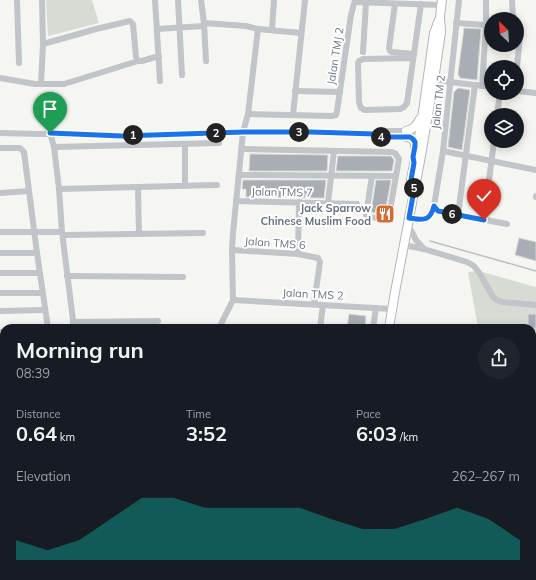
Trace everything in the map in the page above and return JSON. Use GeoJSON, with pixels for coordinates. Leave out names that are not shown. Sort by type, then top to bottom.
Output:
{"type":"FeatureCollection","features":[{"type":"Feature","properties":{"kind":"main road"},"geometry":{"type":"LineString","coordinates":[[414,190],[411,180],[434,80],[441,32],[441,3]]}},
{"type":"Feature","properties":{"kind":"main road"},"geometry":{"type":"LineString","coordinates":[[390,324],[414,190],[422,135],[422,116],[434,32],[440,17]]}},
{"type":"Feature","properties":{"kind":"main road"},"geometry":{"type":"LineString","coordinates":[[414,163],[413,157],[415,142],[406,134],[416,126],[422,116]]}},
{"type":"Feature","properties":{"kind":"street"},"geometry":{"type":"LineString","coordinates":[[18,0],[19,63]]}},
{"type":"Feature","properties":{"kind":"street"},"geometry":{"type":"LineString","coordinates":[[41,84],[43,44],[42,0]]}},
{"type":"Feature","properties":{"kind":"street"},"geometry":{"type":"LineString","coordinates":[[154,0],[160,81]]}},
{"type":"Feature","properties":{"kind":"street"},"geometry":{"type":"LineString","coordinates":[[178,0],[182,75]]}},
{"type":"Feature","properties":{"kind":"street"},"geometry":{"type":"LineString","coordinates":[[201,0],[206,61]]}},
{"type":"Feature","properties":{"kind":"street"},"geometry":{"type":"LineString","coordinates":[[272,30],[274,0]]}},
{"type":"Feature","properties":{"kind":"street"},"geometry":{"type":"LineString","coordinates":[[248,114],[293,115],[305,0]]}},
{"type":"Feature","properties":{"kind":"street","name":"Jalan TM 2"},"geometry":{"type":"LineString","coordinates":[[434,206],[443,151],[459,0]]}},
{"type":"Feature","properties":{"kind":"street"},"geometry":{"type":"LineString","coordinates":[[486,0],[486,12]]}},
{"type":"Feature","properties":{"kind":"street"},"geometry":{"type":"LineString","coordinates":[[512,0],[513,12]]}},
{"type":"Feature","properties":{"kind":"street"},"geometry":{"type":"LineString","coordinates":[[355,1],[395,4],[441,3]]}},
{"type":"Feature","properties":{"kind":"street","name":"Jalan TMJ 2"},"geometry":{"type":"LineString","coordinates":[[293,115],[332,116],[336,114],[351,15],[355,1]]}},
{"type":"Feature","properties":{"kind":"street"},"geometry":{"type":"LineString","coordinates":[[363,52],[366,2]]}},
{"type":"Feature","properties":{"kind":"street"},"geometry":{"type":"LineString","coordinates":[[395,4],[388,48],[392,52],[413,56]]}},
{"type":"Feature","properties":{"kind":"street"},"geometry":{"type":"LineString","coordinates":[[413,56],[359,60],[359,102],[361,108],[365,110],[400,109],[407,103],[421,4]]}},
{"type":"Feature","properties":{"kind":"street"},"geometry":{"type":"LineString","coordinates":[[43,44],[130,21],[133,24],[136,57],[138,61]]}},
{"type":"Feature","properties":{"kind":"street"},"geometry":{"type":"LineString","coordinates":[[456,23],[484,25]]}},
{"type":"Feature","properties":{"kind":"street"},"geometry":{"type":"LineString","coordinates":[[157,29],[204,25],[246,26],[301,33]]}},
{"type":"Feature","properties":{"kind":"street"},"geometry":{"type":"LineString","coordinates":[[221,324],[233,300],[232,250],[236,201],[258,28]]}},
{"type":"Feature","properties":{"kind":"street"},"geometry":{"type":"LineString","coordinates":[[434,80],[482,86],[486,52]]}},
{"type":"Feature","properties":{"kind":"street"},"geometry":{"type":"LineString","coordinates":[[0,78],[41,84],[64,84],[159,56]]}},
{"type":"Feature","properties":{"kind":"street"},"geometry":{"type":"LineString","coordinates":[[458,215],[475,85]]}},
{"type":"Feature","properties":{"kind":"street"},"geometry":{"type":"LineString","coordinates":[[295,91],[340,92]]}},
{"type":"Feature","properties":{"kind":"street"},"geometry":{"type":"LineString","coordinates":[[524,92],[536,93]]}},
{"type":"Feature","properties":{"kind":"street"},"geometry":{"type":"LineString","coordinates":[[0,133],[50,133],[122,136],[244,132],[375,134],[379,132],[422,135]]}},
{"type":"Feature","properties":{"kind":"street"},"geometry":{"type":"LineString","coordinates":[[50,133],[54,147],[67,276],[74,324]]}},
{"type":"Feature","properties":{"kind":"street"},"geometry":{"type":"LineString","coordinates":[[54,147],[219,143]]}},
{"type":"Feature","properties":{"kind":"street"},"geometry":{"type":"LineString","coordinates":[[185,144],[185,186]]}},
{"type":"Feature","properties":{"kind":"street"},"geometry":{"type":"LineString","coordinates":[[0,148],[20,148],[24,152],[36,232],[36,253],[47,324]]}},
{"type":"Feature","properties":{"kind":"street"},"geometry":{"type":"LineString","coordinates":[[484,220],[493,148]]}},
{"type":"Feature","properties":{"kind":"street"},"geometry":{"type":"LineString","coordinates":[[242,149],[396,153],[399,159],[389,216],[369,217],[366,215],[372,176]]}},
{"type":"Feature","properties":{"kind":"street"},"geometry":{"type":"LineString","coordinates":[[328,202],[334,151]]}},
{"type":"Feature","properties":{"kind":"street"},"geometry":{"type":"LineString","coordinates":[[443,151],[536,170]]}},
{"type":"Feature","properties":{"kind":"street"},"geometry":{"type":"LineString","coordinates":[[239,175],[396,176]]}},
{"type":"Feature","properties":{"kind":"street"},"geometry":{"type":"LineString","coordinates":[[59,189],[216,185]]}},
{"type":"Feature","properties":{"kind":"street"},"geometry":{"type":"LineString","coordinates":[[138,187],[139,234]]}},
{"type":"Feature","properties":{"kind":"street"},"geometry":{"type":"LineString","coordinates":[[0,193],[29,191]]}},
{"type":"Feature","properties":{"kind":"street","name":"Jalan TMS 7"},"geometry":{"type":"LineString","coordinates":[[236,201],[328,202],[357,204]]}},
{"type":"Feature","properties":{"kind":"street"},"geometry":{"type":"LineString","coordinates":[[298,254],[299,202]]}},
{"type":"Feature","properties":{"kind":"street"},"geometry":{"type":"LineString","coordinates":[[434,206],[438,211],[507,224]]}},
{"type":"Feature","properties":{"kind":"street"},"geometry":{"type":"LineString","coordinates":[[424,249],[416,240],[408,221],[428,218],[432,214],[434,206]]}},
{"type":"Feature","properties":{"kind":"street"},"geometry":{"type":"LineString","coordinates":[[0,232],[139,234],[203,233]]}},
{"type":"Feature","properties":{"kind":"street"},"geometry":{"type":"LineString","coordinates":[[404,244],[466,262],[474,266],[493,297],[497,300],[502,302],[536,305]]}},
{"type":"Feature","properties":{"kind":"street","name":"Jalan TMS 6"},"geometry":{"type":"LineString","coordinates":[[232,250],[298,254],[318,258],[320,262],[314,304]]}},
{"type":"Feature","properties":{"kind":"street"},"geometry":{"type":"LineString","coordinates":[[0,253],[36,253]]}},
{"type":"Feature","properties":{"kind":"street"},"geometry":{"type":"LineString","coordinates":[[0,273],[39,273]]}},
{"type":"Feature","properties":{"kind":"street"},"geometry":{"type":"LineString","coordinates":[[67,276],[184,277]]}},
{"type":"Feature","properties":{"kind":"street"},"geometry":{"type":"LineString","coordinates":[[0,293],[42,293]]}},
{"type":"Feature","properties":{"kind":"street","name":"Jalan TMS 2"},"geometry":{"type":"LineString","coordinates":[[233,300],[392,309]]}},
{"type":"Feature","properties":{"kind":"street"},"geometry":{"type":"LineString","coordinates":[[321,324],[323,305]]}},
{"type":"Feature","properties":{"kind":"street"},"geometry":{"type":"LineString","coordinates":[[374,324],[376,308]]}},
{"type":"Feature","properties":{"kind":"street"},"geometry":{"type":"LineString","coordinates":[[0,311],[45,310]]}},
{"type":"Feature","properties":{"kind":"street"},"geometry":{"type":"LineString","coordinates":[[95,324],[158,321]]}},
{"type":"Feature","properties":{"kind":"shaded area"},"geometry":{"type":"Polygon","coordinates":[[[46,0],[92,0],[99,23],[48,36],[46,0]]]}},
{"type":"Feature","properties":{"kind":"shaded area"},"geometry":{"type":"Polygon","coordinates":[[[479,271],[536,287],[536,324],[477,324],[468,272],[479,271]]]}},
{"type":"Feature","properties":{"kind":"building"},"geometry":{"type":"Polygon","coordinates":[[[464,28],[481,29],[477,80],[460,78],[458,74],[464,28]]]}},
{"type":"Feature","properties":{"kind":"building"},"geometry":{"type":"Polygon","coordinates":[[[458,88],[470,90],[462,150],[448,147],[454,92],[458,88]]]}},
{"type":"Feature","properties":{"kind":"building"},"geometry":{"type":"Polygon","coordinates":[[[250,154],[328,155],[327,171],[249,171],[250,154]]]}},
{"type":"Feature","properties":{"kind":"building"},"geometry":{"type":"Polygon","coordinates":[[[338,156],[391,156],[394,160],[392,171],[336,171],[338,156]]]}},
{"type":"Feature","properties":{"kind":"building"},"geometry":{"type":"Polygon","coordinates":[[[243,180],[326,180],[324,198],[246,197],[246,189],[242,189],[243,180]]]}},
{"type":"Feature","properties":{"kind":"building"},"geometry":{"type":"Polygon","coordinates":[[[376,180],[391,180],[385,212],[371,212],[376,180]]]}},
{"type":"Feature","properties":{"kind":"building"},"geometry":{"type":"Polygon","coordinates":[[[519,238],[536,242],[536,261],[515,255],[519,238]]]}},
{"type":"Feature","properties":{"kind":"building"},"geometry":{"type":"Polygon","coordinates":[[[349,314],[366,316],[365,324],[348,324],[349,314]]]}},
{"type":"Feature","properties":{"kind":"building"},"geometry":{"type":"Polygon","coordinates":[[[528,314],[536,314],[536,324],[528,324],[528,314]]]}},
{"type":"Feature","properties":{"kind":"waterway"},"geometry":{"type":"LineString","coordinates":[[430,241],[536,271]]}},
{"type":"Feature","properties":{"kind":"place","name":"Jack Sparrow Chinese Muslim Food"},"geometry":{"type":"Point","coordinates":[385,214]}},
{"type":"Feature","properties":{"kind":"route"},"geometry":{"type":"LineString","coordinates":[[50,133],[122,136],[244,132],[311,132],[375,134],[379,137],[410,137],[415,142],[415,146],[411,180],[414,190],[409,218],[419,220],[428,218],[432,214],[434,206],[438,211],[484,220]]}}]}
